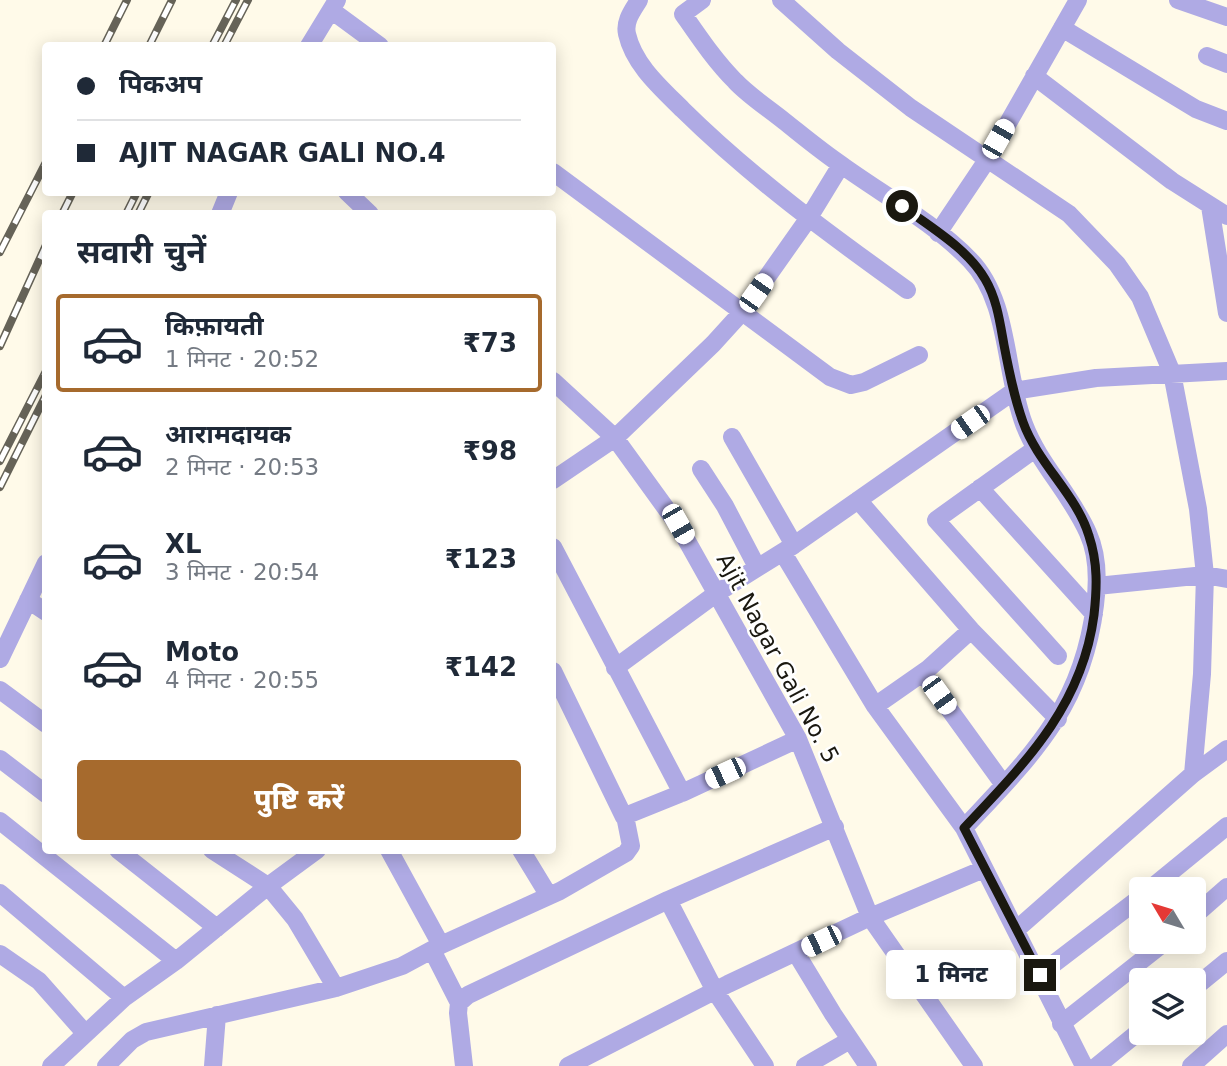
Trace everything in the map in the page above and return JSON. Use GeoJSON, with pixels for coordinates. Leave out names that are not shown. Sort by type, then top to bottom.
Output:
{"type":"FeatureCollection","features":[{"type":"Feature","properties":{"kind":"street"},"geometry":{"type":"LineString","coordinates":[[639,0],[625,25],[633,51],[655,82],[710,136],[808,219],[907,290]]}},
{"type":"Feature","properties":{"kind":"street"},"geometry":{"type":"LineString","coordinates":[[702,0],[678,7],[736,82],[841,165],[938,233],[969,259],[985,277],[993,294],[1024,424],[1035,449],[1061,486],[1089,534],[1097,586],[1092,629],[1080,671],[1058,719],[1031,756],[964,828]]}},
{"type":"Feature","properties":{"kind":"street"},"geometry":{"type":"LineString","coordinates":[[781,0],[838,51],[911,108],[1069,214],[1117,264],[1140,297],[1172,373],[1198,509],[1205,575],[1202,674],[1193,774]]}},
{"type":"Feature","properties":{"kind":"street"},"geometry":{"type":"LineString","coordinates":[[938,233],[986,160],[1078,0]]}},
{"type":"Feature","properties":{"kind":"street"},"geometry":{"type":"LineString","coordinates":[[1178,0],[1227,17]]}},
{"type":"Feature","properties":{"kind":"street"},"geometry":{"type":"LineString","coordinates":[[312,42],[334,5],[376,42]]}},
{"type":"Feature","properties":{"kind":"street"},"geometry":{"type":"LineString","coordinates":[[1062,28],[1196,109],[1227,121]]}},
{"type":"Feature","properties":{"kind":"street"},"geometry":{"type":"LineString","coordinates":[[1208,56],[1227,64]]}},
{"type":"Feature","properties":{"kind":"street"},"geometry":{"type":"LineString","coordinates":[[1034,76],[1172,181],[1227,216]]}},
{"type":"Feature","properties":{"kind":"street"},"geometry":{"type":"LineString","coordinates":[[556,478],[615,438],[713,344],[743,311],[808,219],[841,165]]}},
{"type":"Feature","properties":{"kind":"street"},"geometry":{"type":"LineString","coordinates":[[556,174],[830,377],[851,385],[864,382],[919,355]]}},
{"type":"Feature","properties":{"kind":"street"},"geometry":{"type":"LineString","coordinates":[[351,196],[366,210]]}},
{"type":"Feature","properties":{"kind":"street"},"geometry":{"type":"LineString","coordinates":[[1210,206],[1227,313]]}},
{"type":"Feature","properties":{"kind":"street"},"geometry":{"type":"LineString","coordinates":[[615,668],[717,593],[789,549],[1014,391],[1096,378],[1227,370]]}},
{"type":"Feature","properties":{"kind":"street","name":"Ajit Nagar Gali No. 5"},"geometry":{"type":"LineString","coordinates":[[556,384],[615,438],[678,524],[798,739],[870,917],[974,1066]]}},
{"type":"Feature","properties":{"kind":"street"},"geometry":{"type":"LineString","coordinates":[[732,437],[789,549],[876,706],[964,828],[1084,1066]]}},
{"type":"Feature","properties":{"kind":"street"},"geometry":{"type":"LineString","coordinates":[[1035,449],[936,520],[1058,656]]}},
{"type":"Feature","properties":{"kind":"street"},"geometry":{"type":"LineString","coordinates":[[701,468],[725,506],[757,567]]}},
{"type":"Feature","properties":{"kind":"street"},"geometry":{"type":"LineString","coordinates":[[980,488],[1094,614]]}},
{"type":"Feature","properties":{"kind":"street"},"geometry":{"type":"LineString","coordinates":[[858,500],[971,629],[1058,719]]}},
{"type":"Feature","properties":{"kind":"street"},"geometry":{"type":"LineString","coordinates":[[556,553],[681,793]]}},
{"type":"Feature","properties":{"kind":"street"},"geometry":{"type":"LineString","coordinates":[[0,659],[42,571]]}},
{"type":"Feature","properties":{"kind":"street"},"geometry":{"type":"LineString","coordinates":[[1097,586],[1205,575],[1227,579]]}},
{"type":"Feature","properties":{"kind":"street"},"geometry":{"type":"LineString","coordinates":[[28,600],[42,609]]}},
{"type":"Feature","properties":{"kind":"street"},"geometry":{"type":"LineString","coordinates":[[876,706],[923,673],[971,629]]}},
{"type":"Feature","properties":{"kind":"street"},"geometry":{"type":"LineString","coordinates":[[923,673],[1004,785]]}},
{"type":"Feature","properties":{"kind":"street"},"geometry":{"type":"LineString","coordinates":[[0,690],[42,721]]}},
{"type":"Feature","properties":{"kind":"street"},"geometry":{"type":"LineString","coordinates":[[106,1066],[138,1036],[336,988],[402,967],[550,895],[630,850],[631,842],[624,817],[559,697]]}},
{"type":"Feature","properties":{"kind":"street"},"geometry":{"type":"LineString","coordinates":[[624,817],[798,739]]}},
{"type":"Feature","properties":{"kind":"street"},"geometry":{"type":"LineString","coordinates":[[1017,929],[1193,774],[1227,749]]}},
{"type":"Feature","properties":{"kind":"street"},"geometry":{"type":"LineString","coordinates":[[0,758],[42,791]]}},
{"type":"Feature","properties":{"kind":"street"},"geometry":{"type":"LineString","coordinates":[[0,821],[176,961]]}},
{"type":"Feature","properties":{"kind":"street"},"geometry":{"type":"LineString","coordinates":[[1165,877],[1227,826]]}},
{"type":"Feature","properties":{"kind":"street"},"geometry":{"type":"LineString","coordinates":[[459,1003],[468,995],[668,900],[835,827]]}},
{"type":"Feature","properties":{"kind":"street"},"geometry":{"type":"LineString","coordinates":[[123,854],[217,928]]}},
{"type":"Feature","properties":{"kind":"street"},"geometry":{"type":"LineString","coordinates":[[218,854],[268,886],[295,919],[336,988]]}},
{"type":"Feature","properties":{"kind":"street"},"geometry":{"type":"LineString","coordinates":[[51,1066],[124,999],[312,854]]}},
{"type":"Feature","properties":{"kind":"street"},"geometry":{"type":"LineString","coordinates":[[391,854],[437,948],[459,1003],[464,1066]]}},
{"type":"Feature","properties":{"kind":"street"},"geometry":{"type":"LineString","coordinates":[[524,854],[550,895]]}},
{"type":"Feature","properties":{"kind":"street"},"geometry":{"type":"LineString","coordinates":[[568,1066],[715,991],[870,917],[984,869]]}},
{"type":"Feature","properties":{"kind":"street"},"geometry":{"type":"LineString","coordinates":[[1206,905],[1227,887]]}},
{"type":"Feature","properties":{"kind":"street"},"geometry":{"type":"LineString","coordinates":[[0,893],[124,999]]}},
{"type":"Feature","properties":{"kind":"street"},"geometry":{"type":"LineString","coordinates":[[668,900],[715,991],[765,1066]]}},
{"type":"Feature","properties":{"kind":"street"},"geometry":{"type":"LineString","coordinates":[[1040,975],[1129,906]]}},
{"type":"Feature","properties":{"kind":"street"},"geometry":{"type":"LineString","coordinates":[[796,953],[868,1066]]}},
{"type":"Feature","properties":{"kind":"street"},"geometry":{"type":"LineString","coordinates":[[0,954],[39,981],[85,1033]]}},
{"type":"Feature","properties":{"kind":"street"},"geometry":{"type":"LineString","coordinates":[[1061,1024],[1150,954]]}},
{"type":"Feature","properties":{"kind":"street"},"geometry":{"type":"LineString","coordinates":[[1206,978],[1227,961]]}},
{"type":"Feature","properties":{"kind":"street"},"geometry":{"type":"LineString","coordinates":[[213,1066],[216,1015]]}},
{"type":"Feature","properties":{"kind":"street"},"geometry":{"type":"LineString","coordinates":[[1191,1066],[1227,1034]]}},
{"type":"Feature","properties":{"kind":"street"},"geometry":{"type":"LineString","coordinates":[[805,1066],[850,1040]]}},
{"type":"Feature","properties":{"kind":"street"},"geometry":{"type":"LineString","coordinates":[[1097,1066],[1129,1040]]}},
{"type":"Feature","properties":{"kind":"railway"},"geometry":{"type":"LineString","coordinates":[[106,42],[127,0]]}},
{"type":"Feature","properties":{"kind":"railway"},"geometry":{"type":"LineString","coordinates":[[151,42],[172,0]]}},
{"type":"Feature","properties":{"kind":"railway"},"geometry":{"type":"LineString","coordinates":[[214,42],[236,0]]}},
{"type":"Feature","properties":{"kind":"railway"},"geometry":{"type":"LineString","coordinates":[[226,42],[248,0]]}},
{"type":"Feature","properties":{"kind":"railway"},"geometry":{"type":"LineString","coordinates":[[0,252],[42,170]]}},
{"type":"Feature","properties":{"kind":"railway"},"geometry":{"type":"LineString","coordinates":[[64,210],[71,196]]}},
{"type":"Feature","properties":{"kind":"railway"},"geometry":{"type":"LineString","coordinates":[[128,210],[135,196]]}},
{"type":"Feature","properties":{"kind":"railway"},"geometry":{"type":"LineString","coordinates":[[140,210],[147,196]]}},
{"type":"Feature","properties":{"kind":"railway"},"geometry":{"type":"LineString","coordinates":[[0,346],[42,254]]}},
{"type":"Feature","properties":{"kind":"railway"},"geometry":{"type":"LineString","coordinates":[[0,461],[42,379]]}},
{"type":"Feature","properties":{"kind":"railway"},"geometry":{"type":"LineString","coordinates":[[0,487],[42,403]]}},
{"type":"Feature","properties":{"kind":"route"},"geometry":{"type":"LineString","coordinates":[[902,206],[969,259],[985,277],[998,312],[1008,368],[1024,424],[1035,449],[1061,486],[1089,534],[1095,562],[1097,586],[1092,629],[1069,697],[1058,719],[1031,756],[964,828],[1040,975]]}}]}
